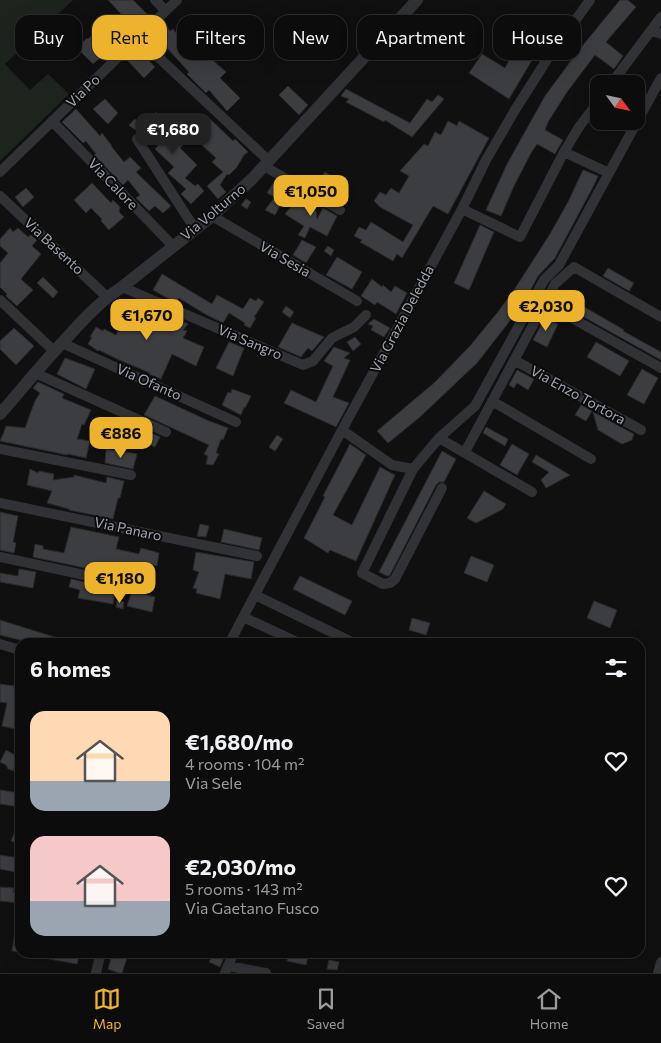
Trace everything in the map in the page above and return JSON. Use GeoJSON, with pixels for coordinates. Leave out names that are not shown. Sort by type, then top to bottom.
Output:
{"type":"FeatureCollection","features":[{"type":"Feature","properties":{"kind":"street"},"geometry":{"type":"LineString","coordinates":[[155,0],[166,11]]}},
{"type":"Feature","properties":{"kind":"street","name":"Via Po"},"geometry":{"type":"LineString","coordinates":[[162,15],[177,0]]}},
{"type":"Feature","properties":{"kind":"street","name":"Via Volturno"},"geometry":{"type":"LineString","coordinates":[[0,414],[83,319],[107,297],[212,216],[252,179],[417,0]]}},
{"type":"Feature","properties":{"kind":"street","name":"Via Grazia Deledda"},"geometry":{"type":"LineString","coordinates":[[232,638],[514,110],[548,58],[590,0]]}},
{"type":"Feature","properties":{"kind":"street"},"geometry":{"type":"LineString","coordinates":[[618,75],[661,17]]}},
{"type":"Feature","properties":{"kind":"street"},"geometry":{"type":"LineString","coordinates":[[651,30],[661,34]]}},
{"type":"Feature","properties":{"kind":"street","name":"Via Po"},"geometry":{"type":"LineString","coordinates":[[0,172],[115,60]]}},
{"type":"Feature","properties":{"kind":"street"},"geometry":{"type":"LineString","coordinates":[[161,60],[267,164],[340,210]]}},
{"type":"Feature","properties":{"kind":"street"},"geometry":{"type":"LineString","coordinates":[[442,488],[395,579],[383,584],[362,573],[413,469],[439,438],[475,406],[544,280],[558,265],[661,78]]}},
{"type":"Feature","properties":{"kind":"street"},"geometry":{"type":"LineString","coordinates":[[462,209],[520,237],[564,152],[590,112]]}},
{"type":"Feature","properties":{"kind":"street","name":"Via Calore"},"geometry":{"type":"LineString","coordinates":[[52,121],[173,246]]}},
{"type":"Feature","properties":{"kind":"street"},"geometry":{"type":"LineString","coordinates":[[137,139],[195,229]]}},
{"type":"Feature","properties":{"kind":"street"},"geometry":{"type":"LineString","coordinates":[[564,152],[609,173]]}},
{"type":"Feature","properties":{"kind":"street","name":"Via Basento"},"geometry":{"type":"LineString","coordinates":[[0,196],[107,297]]}},
{"type":"Feature","properties":{"kind":"street","name":"Via Sesia"},"geometry":{"type":"LineString","coordinates":[[212,216],[357,301]]}},
{"type":"Feature","properties":{"kind":"street"},"geometry":{"type":"LineString","coordinates":[[465,452],[554,284],[574,267],[661,317]]}},
{"type":"Feature","properties":{"kind":"street","name":"Via Sangro"},"geometry":{"type":"LineString","coordinates":[[122,287],[303,365],[313,361],[332,338],[354,327],[366,315]]}},
{"type":"Feature","properties":{"kind":"street","name":"Via Ofanto"},"geometry":{"type":"LineString","coordinates":[[0,300],[58,347],[236,422]]}},
{"type":"Feature","properties":{"kind":"street"},"geometry":{"type":"LineString","coordinates":[[545,303],[661,368]]}},
{"type":"Feature","properties":{"kind":"street","name":"Via Enzo Tortora"},"geometry":{"type":"LineString","coordinates":[[514,360],[641,430]]}},
{"type":"Feature","properties":{"kind":"street"},"geometry":{"type":"LineString","coordinates":[[35,373],[166,432]]}},
{"type":"Feature","properties":{"kind":"street"},"geometry":{"type":"LineString","coordinates":[[492,402],[591,459]]}},
{"type":"Feature","properties":{"kind":"street"},"geometry":{"type":"LineString","coordinates":[[342,430],[392,465],[413,469]]}},
{"type":"Feature","properties":{"kind":"street"},"geometry":{"type":"LineString","coordinates":[[439,438],[532,492]]}},
{"type":"Feature","properties":{"kind":"street"},"geometry":{"type":"LineString","coordinates":[[0,449],[131,475]]}},
{"type":"Feature","properties":{"kind":"street","name":"Via Panaro"},"geometry":{"type":"LineString","coordinates":[[0,503],[257,556]]}},
{"type":"Feature","properties":{"kind":"street"},"geometry":{"type":"LineString","coordinates":[[0,557],[122,583]]}},
{"type":"Feature","properties":{"kind":"street"},"geometry":{"type":"LineString","coordinates":[[255,595],[344,638]]}},
{"type":"Feature","properties":{"kind":"street"},"geometry":{"type":"LineString","coordinates":[[243,617],[288,638]]}},
{"type":"Feature","properties":{"kind":"street"},"geometry":{"type":"LineString","coordinates":[[0,644],[15,648]]}},
{"type":"Feature","properties":{"kind":"street"},"geometry":{"type":"LineString","coordinates":[[96,973],[100,958]]}},
{"type":"Feature","properties":{"kind":"street"},"geometry":{"type":"LineString","coordinates":[[231,958],[226,970],[266,973]]}},
{"type":"Feature","properties":{"kind":"street"},"geometry":{"type":"LineString","coordinates":[[658,973],[661,962]]}},
{"type":"Feature","properties":{"kind":"shaded area"},"geometry":{"type":"Polygon","coordinates":[[[0,0],[73,0],[57,15],[15,15],[15,55],[5,64],[30,90],[48,74],[69,94],[0,161],[0,0]]]}},
{"type":"Feature","properties":{"kind":"building"},"geometry":{"type":"Polygon","coordinates":[[[108,0],[133,0],[148,15],[122,15],[108,0]]]}},
{"type":"Feature","properties":{"kind":"building"},"geometry":{"type":"Polygon","coordinates":[[[620,0],[628,0],[636,7],[606,42],[623,56],[614,69],[595,55],[567,92],[548,122],[545,130],[563,140],[555,154],[537,144],[514,186],[501,216],[486,210],[507,164],[545,96],[572,60],[581,60],[581,48],[620,0]]]}},
{"type":"Feature","properties":{"kind":"building"},"geometry":{"type":"Polygon","coordinates":[[[167,27],[170,31],[173,29],[177,32],[177,59],[167,48],[167,27]]]}},
{"type":"Feature","properties":{"kind":"building"},"geometry":{"type":"Polygon","coordinates":[[[92,35],[92,60],[98,60],[93,64],[82,53],[82,43],[92,35]]]}},
{"type":"Feature","properties":{"kind":"building"},"geometry":{"type":"Polygon","coordinates":[[[483,55],[505,68],[509,60],[532,60],[509,99],[469,73],[478,60],[483,60],[483,55]]]}},
{"type":"Feature","properties":{"kind":"building"},"geometry":{"type":"Polygon","coordinates":[[[127,60],[148,60],[155,67],[144,78],[127,60]]]}},
{"type":"Feature","properties":{"kind":"building"},"geometry":{"type":"Polygon","coordinates":[[[178,60],[213,60],[226,72],[220,78],[240,98],[227,111],[209,90],[206,93],[187,74],[189,72],[178,60]]]}},
{"type":"Feature","properties":{"kind":"building"},"geometry":{"type":"Polygon","coordinates":[[[288,86],[308,105],[299,115],[279,95],[288,86]]]}},
{"type":"Feature","properties":{"kind":"building"},"geometry":{"type":"Polygon","coordinates":[[[346,89],[410,123],[427,99],[432,102],[438,95],[444,99],[412,137],[385,120],[384,122],[346,102],[349,99],[341,96],[346,89]]]}},
{"type":"Feature","properties":{"kind":"building"},"geometry":{"type":"Polygon","coordinates":[[[105,99],[118,113],[108,124],[93,109],[105,99]]]}},
{"type":"Feature","properties":{"kind":"building"},"geometry":{"type":"Polygon","coordinates":[[[76,109],[100,136],[102,133],[124,162],[130,157],[141,168],[136,172],[171,206],[163,213],[155,206],[149,211],[136,198],[140,195],[128,180],[123,185],[94,155],[96,154],[86,141],[83,143],[62,122],[76,109]]]}},
{"type":"Feature","properties":{"kind":"building"},"geometry":{"type":"Polygon","coordinates":[[[156,112],[184,144],[180,148],[197,165],[185,178],[195,186],[198,184],[204,191],[191,204],[181,194],[186,189],[168,173],[174,167],[155,149],[158,146],[140,130],[156,112]]]}},
{"type":"Feature","properties":{"kind":"building"},"geometry":{"type":"Polygon","coordinates":[[[206,115],[233,141],[235,139],[248,152],[237,167],[229,175],[227,174],[220,185],[226,192],[218,199],[207,186],[223,172],[212,162],[216,158],[189,133],[206,115]]]}},
{"type":"Feature","properties":{"kind":"building"},"geometry":{"type":"Polygon","coordinates":[[[135,119],[141,124],[135,130],[129,125],[135,119]]]}},
{"type":"Feature","properties":{"kind":"building"},"geometry":{"type":"Polygon","coordinates":[[[448,121],[457,126],[459,121],[489,138],[448,214],[433,206],[402,258],[397,254],[393,261],[360,242],[362,240],[354,236],[359,227],[366,230],[371,222],[403,242],[413,225],[380,207],[374,201],[380,192],[386,195],[391,188],[399,193],[409,176],[400,171],[424,144],[428,146],[435,132],[441,135],[448,121]]]}},
{"type":"Feature","properties":{"kind":"building"},"geometry":{"type":"Polygon","coordinates":[[[583,170],[598,176],[594,185],[555,258],[538,276],[523,304],[477,363],[420,417],[388,443],[377,431],[434,383],[470,346],[497,313],[550,234],[583,170]]]}},
{"type":"Feature","properties":{"kind":"building"},"geometry":{"type":"Polygon","coordinates":[[[325,172],[333,177],[329,184],[320,178],[325,172]]]}},
{"type":"Feature","properties":{"kind":"building"},"geometry":{"type":"Polygon","coordinates":[[[275,180],[289,188],[275,215],[265,210],[275,197],[267,193],[275,180]]]}},
{"type":"Feature","properties":{"kind":"building"},"geometry":{"type":"Polygon","coordinates":[[[92,183],[111,203],[113,200],[120,207],[119,212],[124,217],[109,230],[101,221],[102,219],[91,208],[86,213],[74,200],[92,183]]]}},
{"type":"Feature","properties":{"kind":"building"},"geometry":{"type":"Polygon","coordinates":[[[26,188],[34,197],[23,207],[15,197],[26,188]]]}},
{"type":"Feature","properties":{"kind":"building"},"geometry":{"type":"Polygon","coordinates":[[[300,195],[315,204],[317,219],[323,208],[337,216],[327,236],[310,227],[305,238],[298,235],[304,226],[285,214],[300,195]]]}},
{"type":"Feature","properties":{"kind":"building"},"geometry":{"type":"Polygon","coordinates":[[[246,199],[251,202],[247,209],[241,205],[246,199]]]}},
{"type":"Feature","properties":{"kind":"building"},"geometry":{"type":"Polygon","coordinates":[[[480,225],[494,232],[469,290],[454,283],[480,225]]]}},
{"type":"Feature","properties":{"kind":"building"},"geometry":{"type":"Polygon","coordinates":[[[10,228],[13,232],[18,228],[28,237],[31,235],[37,240],[32,246],[41,254],[21,279],[33,290],[17,306],[6,296],[7,294],[0,287],[0,263],[8,253],[0,246],[0,239],[10,228]]]}},
{"type":"Feature","properties":{"kind":"building"},"geometry":{"type":"Polygon","coordinates":[[[302,240],[316,247],[306,263],[293,255],[302,240]]]}},
{"type":"Feature","properties":{"kind":"building"},"geometry":{"type":"Polygon","coordinates":[[[328,246],[334,250],[331,256],[324,251],[328,246]]]}},
{"type":"Feature","properties":{"kind":"building"},"geometry":{"type":"Polygon","coordinates":[[[337,257],[362,272],[352,289],[326,275],[337,257]]]}},
{"type":"Feature","properties":{"kind":"building"},"geometry":{"type":"Polygon","coordinates":[[[608,268],[634,283],[629,291],[603,276],[608,268]]]}},
{"type":"Feature","properties":{"kind":"building"},"geometry":{"type":"Polygon","coordinates":[[[162,274],[212,304],[217,295],[243,309],[250,298],[256,301],[258,298],[264,302],[254,317],[256,318],[250,328],[229,313],[223,323],[179,298],[176,303],[153,290],[162,274]]]}},
{"type":"Feature","properties":{"kind":"building"},"geometry":{"type":"Polygon","coordinates":[[[43,277],[58,292],[53,298],[37,283],[43,277]]]}},
{"type":"Feature","properties":{"kind":"building"},"geometry":{"type":"Polygon","coordinates":[[[372,279],[391,292],[395,286],[407,293],[396,314],[377,302],[375,305],[361,296],[372,279]]]}},
{"type":"Feature","properties":{"kind":"building"},"geometry":{"type":"Polygon","coordinates":[[[569,298],[661,352],[661,360],[564,306],[569,298]]]}},
{"type":"Feature","properties":{"kind":"building"},"geometry":{"type":"Polygon","coordinates":[[[131,300],[188,324],[183,330],[187,331],[183,338],[204,347],[196,366],[172,354],[161,379],[98,351],[88,344],[96,327],[116,335],[131,300]]]}},
{"type":"Feature","properties":{"kind":"building"},"geometry":{"type":"Polygon","coordinates":[[[286,306],[294,312],[290,318],[282,312],[286,306]]]}},
{"type":"Feature","properties":{"kind":"building"},"geometry":{"type":"Polygon","coordinates":[[[545,318],[558,324],[547,347],[533,340],[545,318]]]}},
{"type":"Feature","properties":{"kind":"building"},"geometry":{"type":"Polygon","coordinates":[[[374,319],[390,328],[384,337],[371,330],[373,326],[368,324],[374,319]]]}},
{"type":"Feature","properties":{"kind":"building"},"geometry":{"type":"Polygon","coordinates":[[[292,323],[324,337],[312,351],[308,348],[301,357],[278,347],[292,323]]]}},
{"type":"Feature","properties":{"kind":"building"},"geometry":{"type":"Polygon","coordinates":[[[14,328],[34,346],[16,365],[0,349],[0,341],[14,328]]]}},
{"type":"Feature","properties":{"kind":"building"},"geometry":{"type":"Polygon","coordinates":[[[355,337],[361,344],[353,351],[347,342],[355,337]]]}},
{"type":"Feature","properties":{"kind":"building"},"geometry":{"type":"Polygon","coordinates":[[[229,342],[244,348],[233,376],[216,368],[229,342]]]}},
{"type":"Feature","properties":{"kind":"building"},"geometry":{"type":"Polygon","coordinates":[[[596,342],[629,361],[620,376],[587,357],[596,342]]]}},
{"type":"Feature","properties":{"kind":"building"},"geometry":{"type":"Polygon","coordinates":[[[334,347],[350,353],[344,358],[350,360],[333,397],[349,403],[336,427],[284,403],[291,390],[316,402],[333,366],[324,361],[334,347]]]}},
{"type":"Feature","properties":{"kind":"building"},"geometry":{"type":"Polygon","coordinates":[[[65,358],[95,369],[86,389],[57,374],[65,358]]]}},
{"type":"Feature","properties":{"kind":"building"},"geometry":{"type":"Polygon","coordinates":[[[642,369],[658,378],[644,404],[627,395],[642,369]]]}},
{"type":"Feature","properties":{"kind":"building"},"geometry":{"type":"Polygon","coordinates":[[[517,370],[534,379],[528,390],[517,383],[514,388],[509,385],[517,370]]]}},
{"type":"Feature","properties":{"kind":"building"},"geometry":{"type":"Polygon","coordinates":[[[38,382],[64,394],[62,398],[91,410],[84,425],[82,424],[77,439],[90,441],[86,458],[0,441],[6,426],[25,428],[40,393],[33,388],[38,382]]]}},
{"type":"Feature","properties":{"kind":"building"},"geometry":{"type":"Polygon","coordinates":[[[232,389],[251,396],[241,415],[222,405],[228,392],[231,393],[232,389]]]}},
{"type":"Feature","properties":{"kind":"building"},"geometry":{"type":"Polygon","coordinates":[[[155,396],[228,428],[223,440],[221,439],[216,453],[219,454],[213,465],[206,464],[208,456],[204,454],[209,445],[144,415],[155,396]]]}},
{"type":"Feature","properties":{"kind":"building"},"geometry":{"type":"Polygon","coordinates":[[[581,405],[592,411],[586,421],[575,415],[581,405]]]}},
{"type":"Feature","properties":{"kind":"building"},"geometry":{"type":"Polygon","coordinates":[[[593,412],[634,434],[632,440],[622,444],[598,430],[593,412]]]}},
{"type":"Feature","properties":{"kind":"building"},"geometry":{"type":"Polygon","coordinates":[[[134,425],[160,437],[155,447],[129,437],[134,425]]]}},
{"type":"Feature","properties":{"kind":"building"},"geometry":{"type":"Polygon","coordinates":[[[486,427],[508,439],[505,446],[483,433],[486,427]]]}},
{"type":"Feature","properties":{"kind":"building"},"geometry":{"type":"Polygon","coordinates":[[[277,435],[283,439],[275,451],[269,447],[277,435]]]}},
{"type":"Feature","properties":{"kind":"building"},"geometry":{"type":"Polygon","coordinates":[[[350,444],[366,455],[333,515],[352,525],[380,467],[395,475],[356,561],[330,550],[328,553],[304,538],[350,444]]]}},
{"type":"Feature","properties":{"kind":"building"},"geometry":{"type":"Polygon","coordinates":[[[512,444],[529,454],[517,475],[500,465],[512,444]]]}},
{"type":"Feature","properties":{"kind":"building"},"geometry":{"type":"Polygon","coordinates":[[[106,449],[137,454],[133,469],[105,463],[106,449]]]}},
{"type":"Feature","properties":{"kind":"building"},"geometry":{"type":"Polygon","coordinates":[[[442,451],[456,459],[444,482],[439,482],[436,485],[390,575],[387,576],[379,572],[442,451]]]}},
{"type":"Feature","properties":{"kind":"building"},"geometry":{"type":"Polygon","coordinates":[[[536,455],[570,475],[546,488],[541,480],[549,472],[532,462],[536,455]]]}},
{"type":"Feature","properties":{"kind":"building"},"geometry":{"type":"Polygon","coordinates":[[[30,469],[38,473],[39,471],[54,474],[53,480],[74,477],[74,475],[106,483],[107,477],[124,481],[113,519],[69,510],[47,503],[52,491],[27,485],[30,469]]]}},
{"type":"Feature","properties":{"kind":"building"},"geometry":{"type":"Polygon","coordinates":[[[484,491],[506,504],[503,509],[476,523],[467,518],[484,491]]]}},
{"type":"Feature","properties":{"kind":"building"},"geometry":{"type":"Polygon","coordinates":[[[0,512],[18,516],[13,542],[16,543],[14,553],[0,550],[0,512]]]}},
{"type":"Feature","properties":{"kind":"building"},"geometry":{"type":"Polygon","coordinates":[[[200,524],[209,526],[206,537],[197,536],[200,524]]]}},
{"type":"Feature","properties":{"kind":"building"},"geometry":{"type":"Polygon","coordinates":[[[71,527],[119,537],[116,549],[139,554],[141,548],[159,553],[157,566],[146,564],[141,581],[128,580],[123,576],[33,557],[35,544],[43,546],[43,549],[64,553],[71,527]]]}},
{"type":"Feature","properties":{"kind":"building"},"geometry":{"type":"Polygon","coordinates":[[[224,529],[262,538],[259,550],[221,542],[224,529]]]}},
{"type":"Feature","properties":{"kind":"building"},"geometry":{"type":"Polygon","coordinates":[[[196,552],[254,562],[251,579],[225,574],[220,599],[196,593],[197,589],[193,588],[199,572],[193,570],[196,552]]]}},
{"type":"Feature","properties":{"kind":"building"},"geometry":{"type":"Polygon","coordinates":[[[471,556],[494,565],[487,582],[464,573],[471,556]]]}},
{"type":"Feature","properties":{"kind":"building"},"geometry":{"type":"Polygon","coordinates":[[[19,569],[36,572],[33,588],[0,582],[0,573],[18,576],[19,569]]]}},
{"type":"Feature","properties":{"kind":"building"},"geometry":{"type":"Polygon","coordinates":[[[300,576],[352,601],[345,615],[293,589],[300,576]]]}},
{"type":"Feature","properties":{"kind":"building"},"geometry":{"type":"Polygon","coordinates":[[[71,579],[115,589],[113,604],[78,598],[80,590],[69,587],[71,579]]]}},
{"type":"Feature","properties":{"kind":"building"},"geometry":{"type":"Polygon","coordinates":[[[132,591],[155,597],[152,612],[127,606],[132,591]]]}},
{"type":"Feature","properties":{"kind":"building"},"geometry":{"type":"Polygon","coordinates":[[[117,600],[124,602],[123,609],[116,607],[117,600]]]}},
{"type":"Feature","properties":{"kind":"building"},"geometry":{"type":"Polygon","coordinates":[[[594,601],[617,610],[610,628],[587,618],[594,601]]]}},
{"type":"Feature","properties":{"kind":"building"},"geometry":{"type":"Polygon","coordinates":[[[412,618],[430,623],[426,635],[409,630],[412,618]]]}},
{"type":"Feature","properties":{"kind":"building"},"geometry":{"type":"Polygon","coordinates":[[[0,620],[57,638],[15,639],[0,635],[0,620]]]}},
{"type":"Feature","properties":{"kind":"building"},"geometry":{"type":"Polygon","coordinates":[[[0,684],[15,686],[15,729],[2,726],[7,703],[0,702],[0,684]]]}},
{"type":"Feature","properties":{"kind":"building"},"geometry":{"type":"Polygon","coordinates":[[[6,750],[15,755],[13,771],[0,762],[6,750]]]}},
{"type":"Feature","properties":{"kind":"building"},"geometry":{"type":"Polygon","coordinates":[[[0,790],[15,792],[15,806],[0,804],[0,790]]]}},
{"type":"Feature","properties":{"kind":"building"},"geometry":{"type":"Polygon","coordinates":[[[15,831],[15,842],[11,841],[15,831]]]}},
{"type":"Feature","properties":{"kind":"building"},"geometry":{"type":"Polygon","coordinates":[[[0,855],[15,857],[15,872],[0,869],[0,855]]]}},
{"type":"Feature","properties":{"kind":"building"},"geometry":{"type":"Polygon","coordinates":[[[0,887],[14,888],[15,902],[0,901],[0,887]]]}},
{"type":"Feature","properties":{"kind":"building"},"geometry":{"type":"Polygon","coordinates":[[[15,933],[15,951],[12,951],[15,933]]]}},
{"type":"Feature","properties":{"kind":"building"},"geometry":{"type":"Polygon","coordinates":[[[49,958],[78,958],[77,964],[49,958]]]}},
{"type":"Feature","properties":{"kind":"building"},"geometry":{"type":"Polygon","coordinates":[[[111,958],[127,958],[122,973],[108,969],[111,958]]]}},
{"type":"Feature","properties":{"kind":"building"},"geometry":{"type":"Polygon","coordinates":[[[211,958],[224,958],[220,967],[209,962],[211,958]]]}},
{"type":"Feature","properties":{"kind":"building"},"geometry":{"type":"Polygon","coordinates":[[[288,958],[308,958],[306,965],[287,961],[288,958]]]}},
{"type":"Feature","properties":{"kind":"building"},"geometry":{"type":"Polygon","coordinates":[[[329,960],[339,962],[337,970],[327,969],[329,960]]]}}]}
